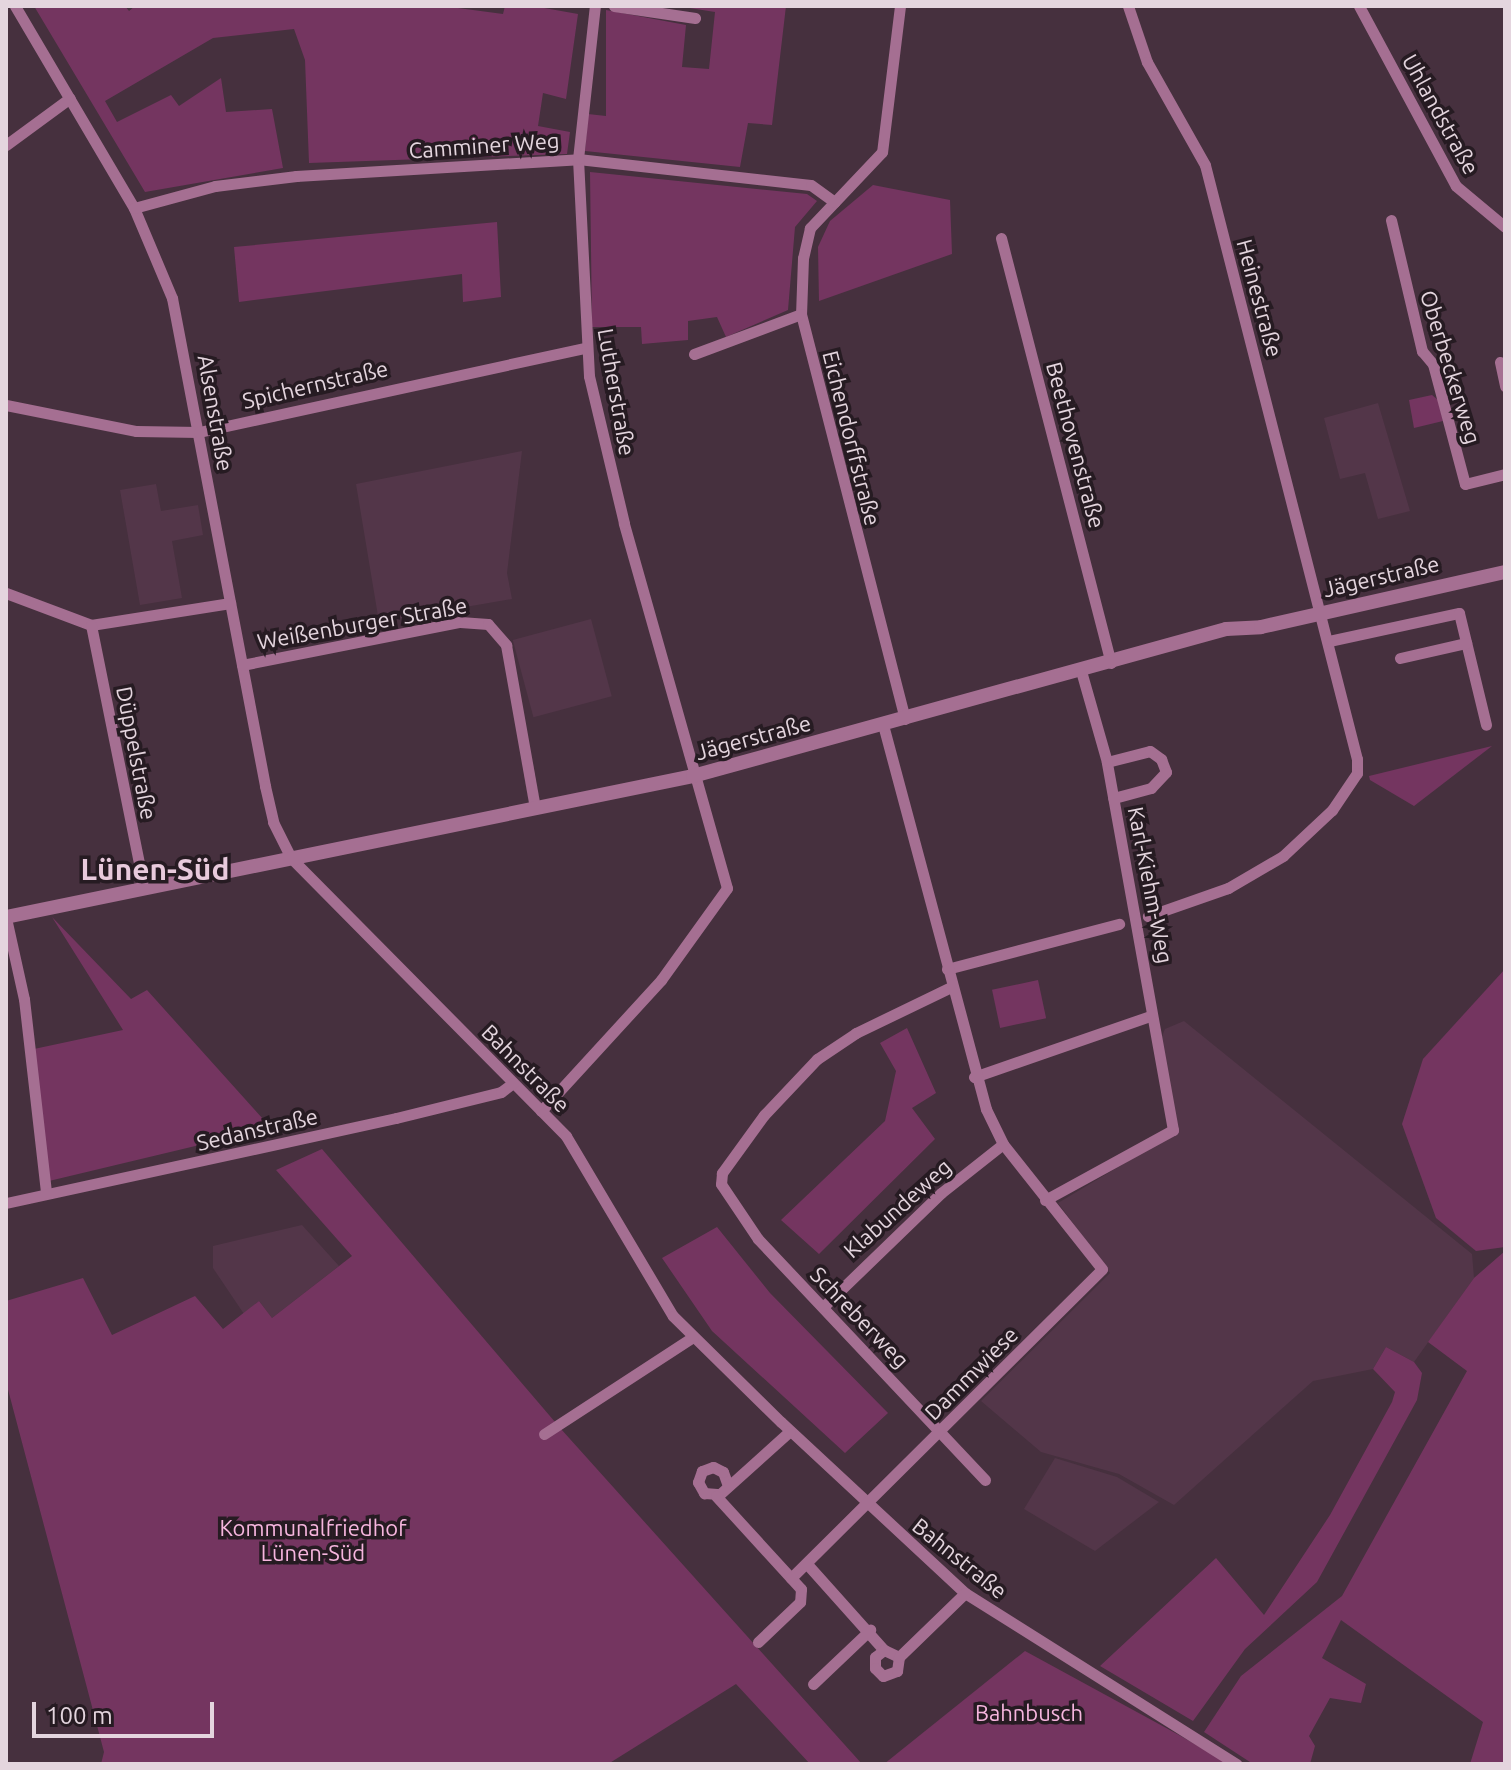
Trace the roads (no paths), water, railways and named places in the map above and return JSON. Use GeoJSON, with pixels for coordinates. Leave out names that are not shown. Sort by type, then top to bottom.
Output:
{"type":"FeatureCollection","features":[{"type":"Feature","properties":{"kind":"street","name":"Alsenstraße"},"geometry":{"type":"LineString","coordinates":[[15,6],[134,208],[172,298],[270,809],[291,858]]}},
{"type":"Feature","properties":{"kind":"street","name":"Lutherstraße"},"geometry":{"type":"LineString","coordinates":[[541,1111],[661,980],[727,888],[701,787],[693,776],[605,450],[585,348],[578,159],[595,6]]}},
{"type":"Feature","properties":{"kind":"street"},"geometry":{"type":"LineString","coordinates":[[614,6],[695,18]]}},
{"type":"Feature","properties":{"kind":"street","name":"Eichendorffstraße"},"geometry":{"type":"LineString","coordinates":[[900,6],[882,152],[810,228],[805,242],[801,314],[905,719]]}},
{"type":"Feature","properties":{"kind":"street","name":"Heinestraße"},"geometry":{"type":"LineString","coordinates":[[1128,6],[1147,62],[1205,165],[1322,612],[1357,759],[1350,785],[1301,842],[1266,868],[1228,888],[1148,916]]}},
{"type":"Feature","properties":{"kind":"street","name":"Uhlandstraße"},"geometry":{"type":"LineString","coordinates":[[1359,6],[1456,186],[1505,227]]}},
{"type":"Feature","properties":{"kind":"street"},"geometry":{"type":"LineString","coordinates":[[6,145],[70,98]]}},
{"type":"Feature","properties":{"kind":"street","name":"Camminer Weg"},"geometry":{"type":"LineString","coordinates":[[134,208],[215,186],[296,176],[578,159],[811,185],[834,202]]}},
{"type":"Feature","properties":{"kind":"street","name":"Oberbeckerweg"},"geometry":{"type":"LineString","coordinates":[[1391,220],[1422,351],[1433,364],[1465,484],[1505,474]]}},
{"type":"Feature","properties":{"kind":"street","name":"Beethovenstraße"},"geometry":{"type":"LineString","coordinates":[[1001,238],[1111,663]]}},
{"type":"Feature","properties":{"kind":"street"},"geometry":{"type":"LineString","coordinates":[[694,354],[801,314]]}},
{"type":"Feature","properties":{"kind":"street","name":"Spichernstraße"},"geometry":{"type":"LineString","coordinates":[[6,405],[136,431],[199,432],[585,348]]}},
{"type":"Feature","properties":{"kind":"street"},"geometry":{"type":"LineString","coordinates":[[1500,362],[1505,386]]}},
{"type":"Feature","properties":{"kind":"street","name":"Jägerstraße"},"geometry":{"type":"LineString","coordinates":[[6,918],[693,776],[1226,629],[1261,627],[1505,572]]}},
{"type":"Feature","properties":{"kind":"street"},"geometry":{"type":"LineString","coordinates":[[6,593],[91,625],[230,603]]}},
{"type":"Feature","properties":{"kind":"street"},"geometry":{"type":"LineString","coordinates":[[1329,641],[1459,613],[1486,725]]}},
{"type":"Feature","properties":{"kind":"street","name":"Weißenburger Straße"},"geometry":{"type":"LineString","coordinates":[[242,665],[460,622],[488,624],[506,645],[535,808]]}},
{"type":"Feature","properties":{"kind":"street","name":"Düppelstraße"},"geometry":{"type":"LineString","coordinates":[[91,625],[144,889]]}},
{"type":"Feature","properties":{"kind":"street"},"geometry":{"type":"LineString","coordinates":[[1400,658],[1466,643]]}},
{"type":"Feature","properties":{"kind":"street","name":"Karl-Kiehm-Weg"},"geometry":{"type":"LineString","coordinates":[[1045,1200],[1173,1130],[1150,1016],[1149,980],[1107,762],[1081,671]]}},
{"type":"Feature","properties":{"kind":"street"},"geometry":{"type":"LineString","coordinates":[[883,725],[974,1077],[1003,1144],[1045,1200]]}},
{"type":"Feature","properties":{"kind":"street","name":"Karl-Kiehm-Weg"},"geometry":{"type":"LineString","coordinates":[[1107,762],[1150,751],[1161,759],[1166,772],[1151,788],[1113,798]]}},
{"type":"Feature","properties":{"kind":"street","name":"Bahnstraße"},"geometry":{"type":"LineString","coordinates":[[291,858],[541,1111],[573,1147],[659,1296],[693,1337],[868,1506],[965,1593],[1237,1764]]}},
{"type":"Feature","properties":{"kind":"street"},"geometry":{"type":"LineString","coordinates":[[6,918],[24,999],[46,1193]]}},
{"type":"Feature","properties":{"kind":"street"},"geometry":{"type":"LineString","coordinates":[[947,969],[1119,924]]}},
{"type":"Feature","properties":{"kind":"street","name":"Schreberweg"},"geometry":{"type":"LineString","coordinates":[[951,987],[856,1033],[817,1059],[764,1115],[722,1173],[721,1184],[758,1239],[985,1480]]}},
{"type":"Feature","properties":{"kind":"street"},"geometry":{"type":"LineString","coordinates":[[974,1077],[1150,1016]]}},
{"type":"Feature","properties":{"kind":"street","name":"Sedanstraße"},"geometry":{"type":"LineString","coordinates":[[6,1203],[396,1118],[501,1092],[513,1083]]}},
{"type":"Feature","properties":{"kind":"street","name":"Klabundeweg"},"geometry":{"type":"LineString","coordinates":[[823,1307],[930,1204],[1003,1144]]}},
{"type":"Feature","properties":{"kind":"street","name":"Dammwiese"},"geometry":{"type":"LineString","coordinates":[[791,1578],[868,1506],[1102,1269],[1045,1200]]}},
{"type":"Feature","properties":{"kind":"street"},"geometry":{"type":"LineString","coordinates":[[544,1434],[693,1337]]}},
{"type":"Feature","properties":{"kind":"street"},"geometry":{"type":"LineString","coordinates":[[716,1496],[727,1483],[742,1477],[790,1431]]}},
{"type":"Feature","properties":{"kind":"street"},"geometry":{"type":"LineString","coordinates":[[727,1483],[718,1469],[702,1471],[700,1488],[716,1496],[801,1589],[800,1602],[758,1642]]}},
{"type":"Feature","properties":{"kind":"street"},"geometry":{"type":"LineString","coordinates":[[807,1564],[870,1630],[884,1650],[899,1657]]}},
{"type":"Feature","properties":{"kind":"street"},"geometry":{"type":"LineString","coordinates":[[884,1650],[873,1663],[883,1676],[897,1671],[899,1657],[965,1593]]}},
{"type":"Feature","properties":{"kind":"street"},"geometry":{"type":"LineString","coordinates":[[813,1684],[870,1630]]}},
{"type":"Feature","properties":{"kind":"district","name":"Lünen-Süd"},"geometry":{"type":"Point","coordinates":[155,869]}},
{"type":"Feature","properties":{"kind":"park label","name":"Kommunalfriedhof Lünen-Süd"},"geometry":{"type":"Point","coordinates":[313,1540]}},
{"type":"Feature","properties":{"kind":"park label","name":"Bahnbusch"},"geometry":{"type":"Point","coordinates":[1029,1713]}}]}
